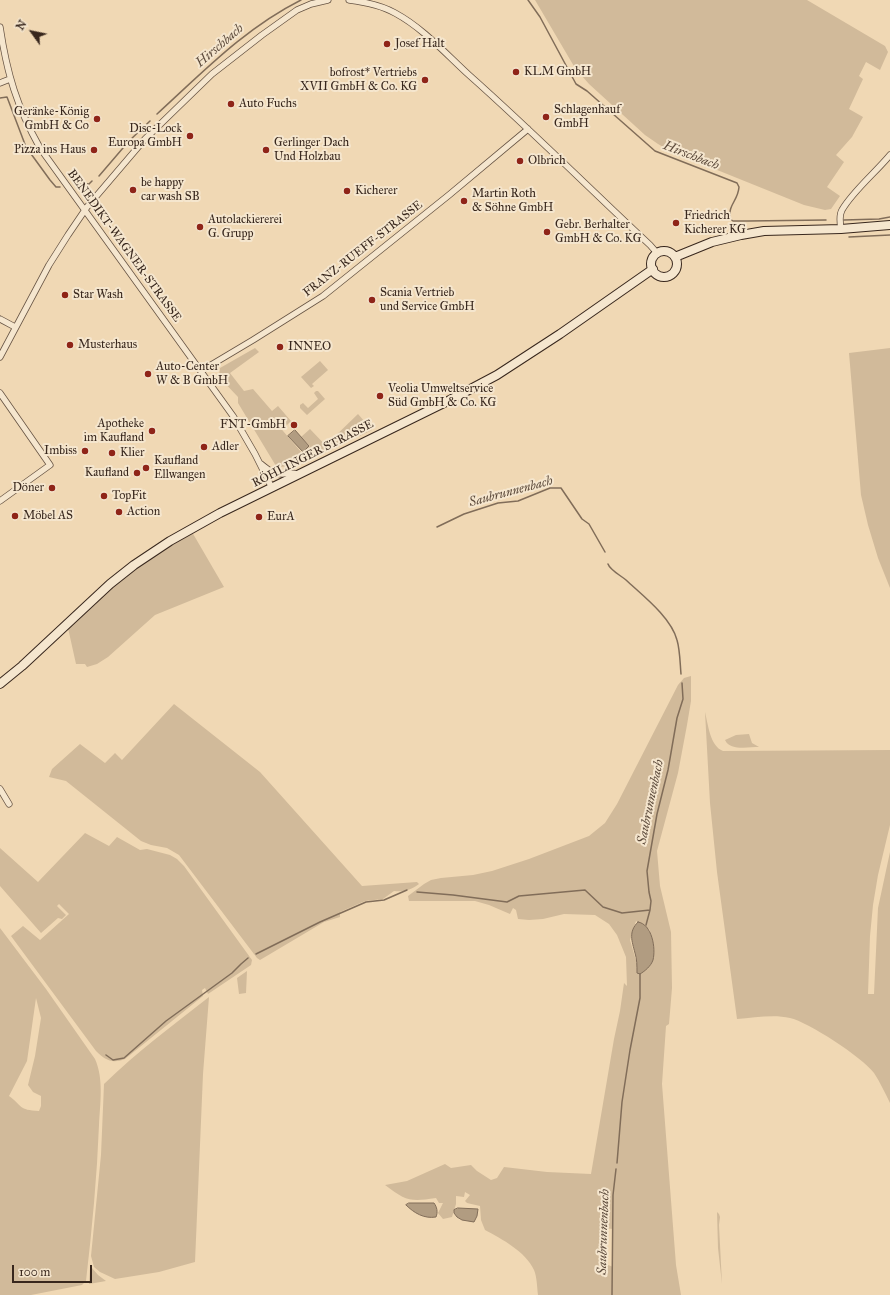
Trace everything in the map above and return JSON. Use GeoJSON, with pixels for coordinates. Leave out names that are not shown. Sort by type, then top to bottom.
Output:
{"type":"FeatureCollection","features":[{"type":"Feature","properties":{"kind":"street"},"geometry":{"type":"LineString","coordinates":[[0,357],[49,265],[85,211],[145,139],[212,74],[262,35],[297,10],[311,4],[328,0]]}},
{"type":"Feature","properties":{"kind":"street"},"geometry":{"type":"LineString","coordinates":[[349,0],[365,2],[387,9],[402,17],[440,47],[657,253]]}},
{"type":"Feature","properties":{"kind":"street","name":"BENEDIKT-WAGNER-STRASSE"},"geometry":{"type":"LineString","coordinates":[[0,27],[10,79],[26,124],[49,161],[237,422],[272,488]]}},
{"type":"Feature","properties":{"kind":"street"},"geometry":{"type":"LineString","coordinates":[[0,83],[10,79]]}},
{"type":"Feature","properties":{"kind":"street","name":"FRANZ-RUEFF-STRASSE"},"geometry":{"type":"LineString","coordinates":[[201,371],[323,296],[437,205],[528,129]]}},
{"type":"Feature","properties":{"kind":"street"},"geometry":{"type":"LineString","coordinates":[[841,229],[841,211],[890,155]]}},
{"type":"Feature","properties":{"kind":"street"},"geometry":{"type":"LineString","coordinates":[[675,257],[712,242],[764,231],[841,229],[890,225]]}},
{"type":"Feature","properties":{"kind":"street"},"geometry":{"type":"LineString","coordinates":[[665,251],[669,252],[675,257],[677,260],[675,271],[669,276],[661,276],[653,269],[652,260],[657,253],[665,251]]}},
{"type":"Feature","properties":{"kind":"street","name":"RÖHLINGER STRASSE"},"geometry":{"type":"LineString","coordinates":[[0,684],[22,666],[88,604],[134,565],[170,541],[197,525],[448,401],[497,375],[544,345],[653,269]]}},
{"type":"Feature","properties":{"kind":"street"},"geometry":{"type":"LineString","coordinates":[[0,319],[15,327]]}},
{"type":"Feature","properties":{"kind":"street"},"geometry":{"type":"LineString","coordinates":[[0,392],[50,465],[0,501]]}},
{"type":"Feature","properties":{"kind":"street"},"geometry":{"type":"LineString","coordinates":[[260,464],[274,473],[280,474],[293,472],[298,474]]}},
{"type":"Feature","properties":{"kind":"street"},"geometry":{"type":"LineString","coordinates":[[0,789],[10,804]]}},
{"type":"Feature","properties":{"kind":"shaded area"},"geometry":{"type":"Polygon","coordinates":[[[535,0],[807,0],[885,46],[888,52],[880,70],[866,62],[859,76],[863,79],[849,109],[863,117],[852,137],[836,155],[844,162],[827,187],[840,196],[831,209],[825,210],[804,205],[670,151],[658,144],[645,135],[589,84],[575,68],[535,0]]]}},
{"type":"Feature","properties":{"kind":"shaded area"},"geometry":{"type":"Polygon","coordinates":[[[255,348],[259,352],[230,373],[244,391],[253,389],[272,411],[278,406],[291,421],[287,425],[282,420],[277,424],[302,453],[310,446],[301,437],[310,429],[330,450],[296,465],[282,467],[276,466],[238,403],[238,397],[219,377],[220,368],[255,348]]]}},
{"type":"Feature","properties":{"kind":"shaded area"},"geometry":{"type":"Polygon","coordinates":[[[890,348],[890,588],[878,558],[861,495],[849,353],[890,348]]]}},
{"type":"Feature","properties":{"kind":"shaded area"},"geometry":{"type":"Polygon","coordinates":[[[320,361],[328,370],[312,384],[314,386],[311,388],[301,377],[320,361]]]}},
{"type":"Feature","properties":{"kind":"shaded area"},"geometry":{"type":"Polygon","coordinates":[[[318,391],[325,399],[307,415],[300,408],[300,405],[303,403],[308,408],[318,399],[314,393],[318,391]]]}},
{"type":"Feature","properties":{"kind":"shaded area"},"geometry":{"type":"Polygon","coordinates":[[[358,414],[372,430],[335,448],[329,442],[358,414]]]}},
{"type":"Feature","properties":{"kind":"shaded area"},"geometry":{"type":"Polygon","coordinates":[[[295,430],[309,446],[303,452],[288,436],[295,430]]]}},
{"type":"Feature","properties":{"kind":"shaded area"},"geometry":{"type":"Polygon","coordinates":[[[192,532],[224,587],[155,615],[108,657],[97,664],[87,667],[85,664],[76,664],[68,628],[119,581],[160,552],[192,532]]]}},
{"type":"Feature","properties":{"kind":"shaded area"},"geometry":{"type":"Polygon","coordinates":[[[691,676],[691,701],[678,773],[657,851],[660,886],[671,932],[672,988],[669,1024],[666,1026],[662,1084],[676,1265],[681,1295],[538,1295],[536,1276],[530,1263],[513,1247],[485,1230],[481,1220],[480,1206],[467,1203],[465,1201],[470,1195],[465,1192],[464,1197],[456,1196],[456,1204],[452,1217],[443,1219],[438,1213],[443,1203],[439,1203],[436,1198],[420,1200],[409,1199],[398,1194],[385,1185],[407,1181],[445,1164],[451,1168],[471,1165],[491,1180],[497,1178],[504,1167],[547,1172],[591,1174],[624,983],[627,986],[626,957],[617,935],[609,924],[595,915],[564,914],[543,919],[518,919],[516,910],[513,908],[510,914],[475,901],[409,901],[408,896],[431,880],[492,871],[529,859],[589,836],[605,823],[617,804],[678,685],[684,678],[691,676]],[[636,921],[630,940],[640,974],[650,962],[650,930],[636,921]],[[604,1228],[606,1264],[613,1267],[613,1229],[604,1228]]]}},
{"type":"Feature","properties":{"kind":"shaded area"},"geometry":{"type":"Polygon","coordinates":[[[174,704],[260,772],[362,886],[417,882],[419,884],[407,890],[394,891],[383,899],[365,901],[340,912],[340,917],[324,922],[260,960],[257,958],[179,855],[167,848],[151,845],[141,841],[66,781],[49,777],[52,769],[80,744],[105,763],[115,753],[122,760],[174,704]]]}},
{"type":"Feature","properties":{"kind":"shaded area"},"geometry":{"type":"Polygon","coordinates":[[[705,712],[712,740],[723,751],[890,750],[890,825],[878,875],[873,905],[870,936],[868,994],[874,994],[878,908],[890,852],[890,1103],[876,1076],[868,1066],[834,1041],[809,1026],[784,1017],[770,1016],[737,1019],[717,872],[710,803],[705,712]]]}},
{"type":"Feature","properties":{"kind":"shaded area"},"geometry":{"type":"Polygon","coordinates":[[[749,734],[752,743],[759,747],[735,747],[731,746],[725,740],[736,735],[749,734]]]}},
{"type":"Feature","properties":{"kind":"shaded area"},"geometry":{"type":"Polygon","coordinates":[[[85,833],[109,846],[117,837],[140,850],[147,849],[170,855],[177,859],[184,866],[252,960],[251,965],[208,994],[205,988],[202,990],[203,996],[125,1059],[116,1061],[102,1057],[96,1051],[11,936],[23,926],[40,940],[69,914],[59,904],[57,906],[66,915],[62,919],[58,918],[41,933],[0,886],[0,848],[38,882],[85,833]]]}},
{"type":"Feature","properties":{"kind":"shaded area"},"geometry":{"type":"Polygon","coordinates":[[[638,922],[647,927],[650,932],[654,949],[652,962],[648,968],[640,974],[637,973],[632,937],[633,929],[638,922]]]}},
{"type":"Feature","properties":{"kind":"shaded area"},"geometry":{"type":"Polygon","coordinates":[[[0,928],[46,989],[95,1059],[100,1075],[101,1092],[96,1184],[86,1281],[82,1285],[31,1295],[0,1295],[0,928]],[[36,998],[27,1061],[9,1096],[21,1107],[27,1110],[39,1111],[41,1106],[41,1096],[33,1092],[28,1085],[35,1056],[41,1018],[36,998]]]}},
{"type":"Feature","properties":{"kind":"shaded area"},"geometry":{"type":"Polygon","coordinates":[[[247,971],[246,993],[239,994],[237,978],[247,971]]]}},
{"type":"Feature","properties":{"kind":"shaded area"},"geometry":{"type":"Polygon","coordinates":[[[209,997],[203,1074],[195,1262],[159,1272],[115,1279],[100,1272],[94,1267],[91,1256],[101,1155],[104,1084],[142,1050],[209,997]]]}},
{"type":"Feature","properties":{"kind":"shaded area"},"geometry":{"type":"Polygon","coordinates":[[[409,1203],[434,1203],[437,1210],[436,1217],[427,1217],[412,1211],[406,1205],[409,1203]]]}},
{"type":"Feature","properties":{"kind":"shaded area"},"geometry":{"type":"Polygon","coordinates":[[[458,1208],[478,1209],[474,1222],[462,1220],[457,1217],[454,1210],[458,1208]]]}},
{"type":"Feature","properties":{"kind":"shaded area"},"geometry":{"type":"Polygon","coordinates":[[[717,1212],[720,1217],[719,1225],[722,1284],[718,1248],[717,1212]]]}},
{"type":"Feature","properties":{"kind":"shaded area"},"geometry":{"type":"Polygon","coordinates":[[[90,1268],[92,1268],[106,1281],[89,1284],[90,1268]]]}},
{"type":"Feature","properties":{"kind":"waterway","name":"Hirschbach"},"geometry":{"type":"LineString","coordinates":[[157,114],[243,37],[281,11],[301,0]]}},
{"type":"Feature","properties":{"kind":"waterway","name":"Hirschbach"},"geometry":{"type":"LineString","coordinates":[[528,0],[540,17],[576,84],[587,91],[655,151],[737,183],[739,187],[737,196],[730,210],[730,219],[733,221],[826,220]]}},
{"type":"Feature","properties":{"kind":"waterway","name":"Hirschbach"},"geometry":{"type":"LineString","coordinates":[[0,98],[7,97],[26,147],[50,180],[56,187],[60,187]]}},
{"type":"Feature","properties":{"kind":"waterway","name":"Hirschbach"},"geometry":{"type":"LineString","coordinates":[[99,176],[129,141],[150,121]]}},
{"type":"Feature","properties":{"kind":"waterway","name":"Hirschbach"},"geometry":{"type":"LineString","coordinates":[[74,183],[89,184],[92,181]]}},
{"type":"Feature","properties":{"kind":"waterway","name":"Hirschbach"},"geometry":{"type":"LineString","coordinates":[[844,220],[879,219],[890,217]]}},
{"type":"Feature","properties":{"kind":"waterway"},"geometry":{"type":"LineString","coordinates":[[849,237],[890,235]]}},
{"type":"Feature","properties":{"kind":"waterway","name":"Saubrunnenbach"},"geometry":{"type":"LineString","coordinates":[[437,527],[464,514],[498,503],[518,501],[550,488],[561,488],[582,519],[589,524],[605,552]]}},
{"type":"Feature","properties":{"kind":"waterway","name":"Saubrunnenbach"},"geometry":{"type":"LineString","coordinates":[[608,564],[648,600],[669,623],[674,631],[678,644],[681,674]]}},
{"type":"Feature","properties":{"kind":"waterway","name":"Saubrunnenbach"},"geometry":{"type":"LineString","coordinates":[[646,925],[651,901],[647,871],[677,718],[683,699],[682,683]]}},
{"type":"Feature","properties":{"kind":"waterway"},"geometry":{"type":"LineString","coordinates":[[256,954],[320,922],[366,902],[384,900],[407,890]]}},
{"type":"Feature","properties":{"kind":"waterway"},"geometry":{"type":"LineString","coordinates":[[417,892],[507,902],[519,896],[585,890],[603,907],[622,913],[650,910]]}},
{"type":"Feature","properties":{"kind":"waterway"},"geometry":{"type":"LineString","coordinates":[[106,1055],[113,1060],[124,1058],[166,1021],[232,973],[248,958]]}},
{"type":"Feature","properties":{"kind":"waterway","name":"Saubrunnenbach"},"geometry":{"type":"LineString","coordinates":[[617,1163],[622,1102],[640,998],[640,974]]}},
{"type":"Feature","properties":{"kind":"waterway","name":"Saubrunnenbach"},"geometry":{"type":"LineString","coordinates":[[612,1295],[613,1195],[616,1169]]}},
{"type":"Feature","properties":{"kind":"place","name":"Josef Halt"},"geometry":{"type":"Point","coordinates":[387,44]}},
{"type":"Feature","properties":{"kind":"place","name":"KLM GmbH"},"geometry":{"type":"Point","coordinates":[516,72]}},
{"type":"Feature","properties":{"kind":"place","name":"bofrost* Vertriebs XVII GmbH & Co. KG"},"geometry":{"type":"Point","coordinates":[425,80]}},
{"type":"Feature","properties":{"kind":"place","name":"Auto Fuchs"},"geometry":{"type":"Point","coordinates":[231,104]}},
{"type":"Feature","properties":{"kind":"place","name":"Schlagenhauf GmbH"},"geometry":{"type":"Point","coordinates":[546,117]}},
{"type":"Feature","properties":{"kind":"place","name":"Geränke-König GmbH & Co"},"geometry":{"type":"Point","coordinates":[97,119]}},
{"type":"Feature","properties":{"kind":"place","name":"Disc-Lock Europa GmbH"},"geometry":{"type":"Point","coordinates":[190,136]}},
{"type":"Feature","properties":{"kind":"place","name":"Pizza ins Haus"},"geometry":{"type":"Point","coordinates":[94,150]}},
{"type":"Feature","properties":{"kind":"place","name":"Gerlinger Dach Und Holzbau"},"geometry":{"type":"Point","coordinates":[266,150]}},
{"type":"Feature","properties":{"kind":"place","name":"Olbrich"},"geometry":{"type":"Point","coordinates":[520,161]}},
{"type":"Feature","properties":{"kind":"place","name":"be happy car wash SB"},"geometry":{"type":"Point","coordinates":[133,190]}},
{"type":"Feature","properties":{"kind":"place","name":"Kicherer"},"geometry":{"type":"Point","coordinates":[347,191]}},
{"type":"Feature","properties":{"kind":"place","name":"Martin Roth & Söhne GmbH"},"geometry":{"type":"Point","coordinates":[464,201]}},
{"type":"Feature","properties":{"kind":"place","name":"Friedrich Kicherer KG"},"geometry":{"type":"Point","coordinates":[676,223]}},
{"type":"Feature","properties":{"kind":"place","name":"Autolackiererei G. Grupp"},"geometry":{"type":"Point","coordinates":[200,227]}},
{"type":"Feature","properties":{"kind":"place","name":"Gebr. Berhalter GmbH & Co. KG"},"geometry":{"type":"Point","coordinates":[547,232]}},
{"type":"Feature","properties":{"kind":"place","name":"Star Wash"},"geometry":{"type":"Point","coordinates":[65,295]}},
{"type":"Feature","properties":{"kind":"place","name":"Scania Vertrieb und Service GmbH"},"geometry":{"type":"Point","coordinates":[372,300]}},
{"type":"Feature","properties":{"kind":"place","name":"Musterhaus"},"geometry":{"type":"Point","coordinates":[70,345]}},
{"type":"Feature","properties":{"kind":"place","name":"INNEO"},"geometry":{"type":"Point","coordinates":[280,347]}},
{"type":"Feature","properties":{"kind":"place","name":"Auto-Center W & B GmbH"},"geometry":{"type":"Point","coordinates":[148,374]}},
{"type":"Feature","properties":{"kind":"place","name":"Veolia Umweltservice Süd GmbH & Co. KG"},"geometry":{"type":"Point","coordinates":[380,396]}},
{"type":"Feature","properties":{"kind":"place","name":"FNT-GmbH"},"geometry":{"type":"Point","coordinates":[294,425]}},
{"type":"Feature","properties":{"kind":"place","name":"Apotheke im Kaufland"},"geometry":{"type":"Point","coordinates":[152,431]}},
{"type":"Feature","properties":{"kind":"place","name":"Adler"},"geometry":{"type":"Point","coordinates":[204,447]}},
{"type":"Feature","properties":{"kind":"place","name":"Imbiss"},"geometry":{"type":"Point","coordinates":[85,451]}},
{"type":"Feature","properties":{"kind":"place","name":"Klier"},"geometry":{"type":"Point","coordinates":[112,453]}},
{"type":"Feature","properties":{"kind":"place","name":"Kaufland Ellwangen"},"geometry":{"type":"Point","coordinates":[146,468]}},
{"type":"Feature","properties":{"kind":"place","name":"Kaufland"},"geometry":{"type":"Point","coordinates":[137,473]}},
{"type":"Feature","properties":{"kind":"place","name":"Döner"},"geometry":{"type":"Point","coordinates":[52,488]}},
{"type":"Feature","properties":{"kind":"place","name":"TopFit"},"geometry":{"type":"Point","coordinates":[104,496]}},
{"type":"Feature","properties":{"kind":"place","name":"Action"},"geometry":{"type":"Point","coordinates":[119,512]}},
{"type":"Feature","properties":{"kind":"place","name":"Möbel AS"},"geometry":{"type":"Point","coordinates":[15,516]}},
{"type":"Feature","properties":{"kind":"place","name":"EurA"},"geometry":{"type":"Point","coordinates":[259,517]}}]}
